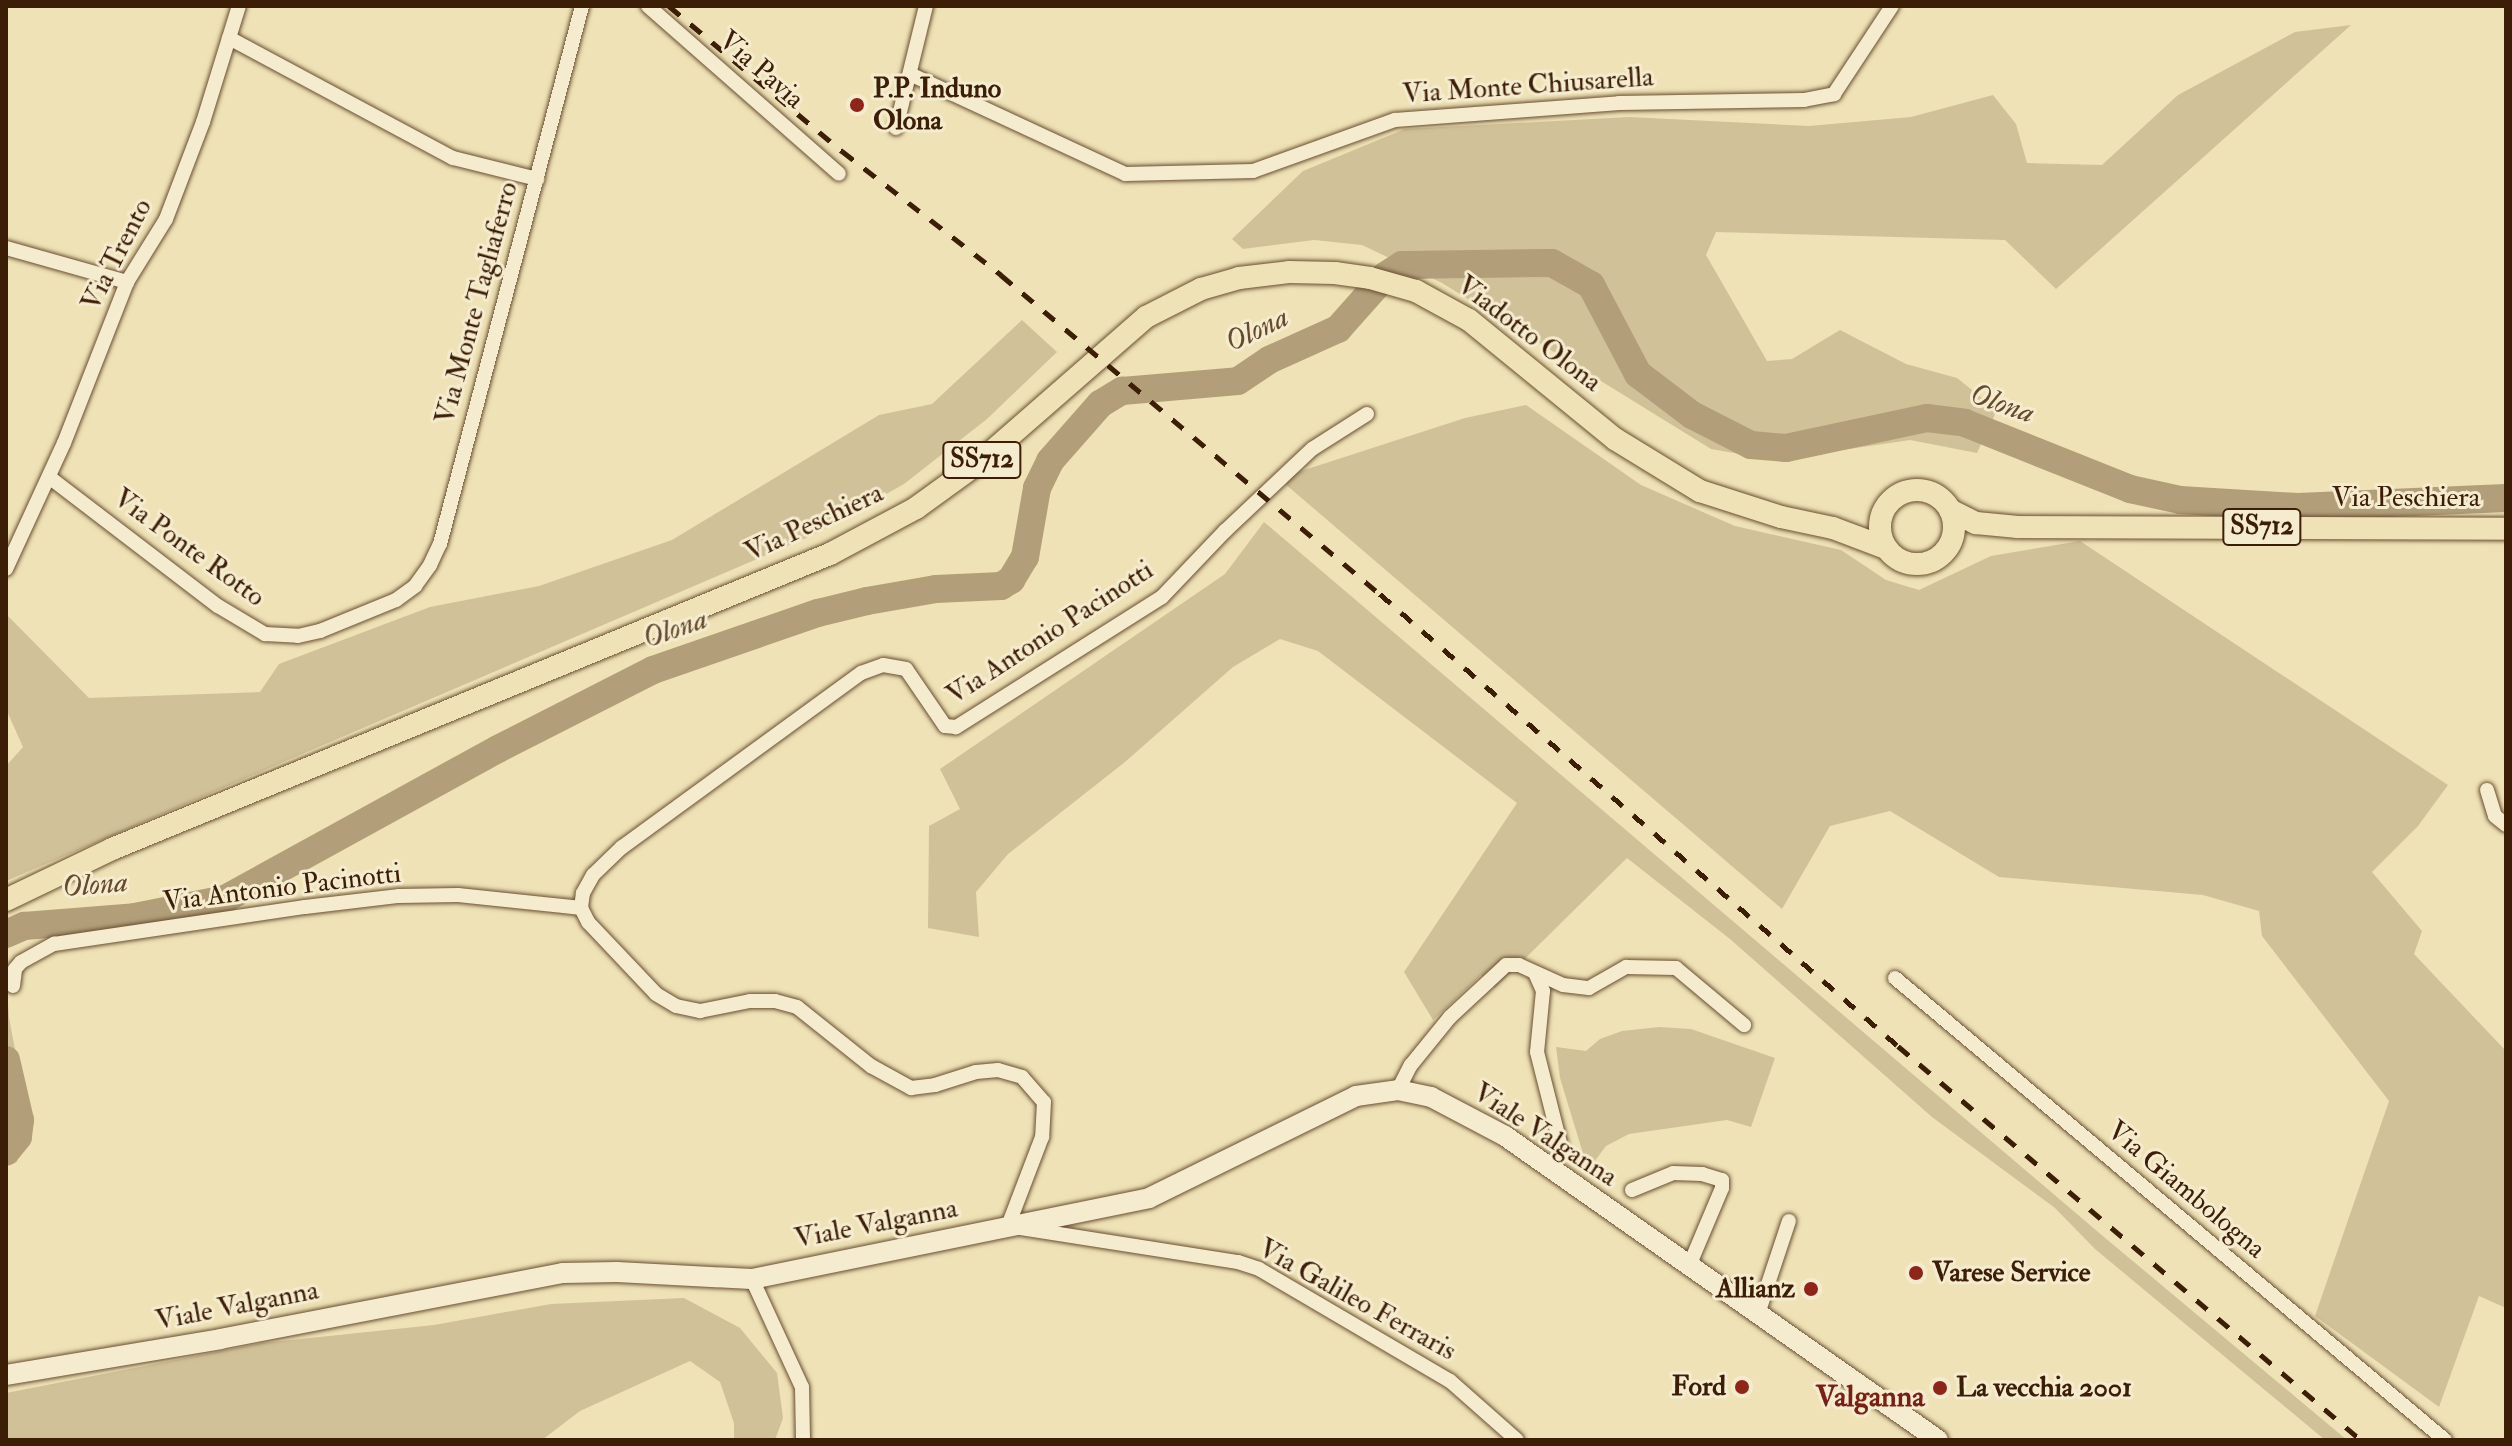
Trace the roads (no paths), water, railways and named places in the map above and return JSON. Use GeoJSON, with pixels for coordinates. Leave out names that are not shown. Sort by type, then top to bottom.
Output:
{"type":"FeatureCollection","features":[{"type":"Feature","properties":{"kind":"main road","name":"Via Peschiera"},"geometry":{"type":"LineString","coordinates":[[6,900],[112,849],[830,554],[891,521],[981,461],[1128,330],[1184,296],[1220,283],[1263,275],[1310,272],[1354,275]]}},
{"type":"Feature","properties":{"kind":"main road","name":"Viadotto Olona"},"geometry":{"type":"LineString","coordinates":[[1354,275],[1416,291],[1469,320],[1615,439]]}},
{"type":"Feature","properties":{"kind":"main road","name":"Via Peschiera"},"geometry":{"type":"LineString","coordinates":[[1615,439],[1700,491],[1781,517],[1833,528],[1886,548],[1905,562],[1917,564],[1976,536],[2018,527]]}},
{"type":"Feature","properties":{"kind":"main road","name":"Via Peschiera"},"geometry":{"type":"LineString","coordinates":[[1833,528],[1885,508],[1899,495],[1925,491],[1943,500],[1950,510],[1976,523],[2018,527],[2506,529]]}},
{"type":"Feature","properties":{"kind":"main road"},"geometry":{"type":"LineString","coordinates":[[1885,508],[1880,528],[1886,548]]}},
{"type":"Feature","properties":{"kind":"main road"},"geometry":{"type":"LineString","coordinates":[[1939,556],[1953,535],[1950,510]]}},
{"type":"Feature","properties":{"kind":"main road","name":"Viale Valganna"},"geometry":{"type":"LineString","coordinates":[[6,1375],[126,1356],[563,1273],[617,1272],[752,1279],[1149,1198],[1356,1096],[1398,1090],[1431,1097],[1505,1136],[1938,1440]]}},
{"type":"Feature","properties":{"kind":"street","name":"Via Monte Tagliaferro"},"geometry":{"type":"LineString","coordinates":[[396,600],[423,576],[440,544],[582,6]]}},
{"type":"Feature","properties":{"kind":"street","name":"Via Pavia"},"geometry":{"type":"LineString","coordinates":[[648,6],[839,174]]}},
{"type":"Feature","properties":{"kind":"street"},"geometry":{"type":"LineString","coordinates":[[896,128],[926,6]]}},
{"type":"Feature","properties":{"kind":"street","name":"Via Monte Chiusarella"},"geometry":{"type":"LineString","coordinates":[[910,74],[1125,174],[1253,171],[1395,120],[1619,103],[1804,100],[1834,94],[1892,6]]}},
{"type":"Feature","properties":{"kind":"street","name":"Via Trento"},"geometry":{"type":"LineString","coordinates":[[7,567],[49,477],[127,282],[166,219],[229,38],[236,7]]}},
{"type":"Feature","properties":{"kind":"street"},"geometry":{"type":"LineString","coordinates":[[229,38],[453,158],[537,179]]}},
{"type":"Feature","properties":{"kind":"street"},"geometry":{"type":"LineString","coordinates":[[6,248],[127,282]]}},
{"type":"Feature","properties":{"kind":"street","name":"Via Antonio Pacinotti"},"geometry":{"type":"LineString","coordinates":[[13,986],[21,962],[54,944],[305,907],[399,896],[458,895],[581,908],[583,893],[593,875],[622,847],[861,673],[883,665],[906,669],[945,726],[956,727],[1162,597],[1225,531],[1312,449],[1367,414]]}},
{"type":"Feature","properties":{"kind":"street","name":"Via Ponte Rotto"},"geometry":{"type":"LineString","coordinates":[[49,477],[218,606],[256,631],[288,637],[308,635],[396,600]]}},
{"type":"Feature","properties":{"kind":"street"},"geometry":{"type":"LineString","coordinates":[[2487,790],[2495,816],[2506,825]]}},
{"type":"Feature","properties":{"kind":"street"},"geometry":{"type":"LineString","coordinates":[[581,908],[588,922],[656,994],[676,1006],[700,1011],[750,1001],[775,1001],[797,1007],[871,1066],[911,1088],[935,1085],[976,1072],[998,1070],[1022,1077],[1044,1102],[1042,1137],[1008,1226]]}},
{"type":"Feature","properties":{"kind":"street"},"geometry":{"type":"LineString","coordinates":[[1398,1090],[1411,1065],[1471,994],[1506,965],[1532,969],[1563,985],[1589,988],[1626,967],[1676,968],[1744,1025]]}},
{"type":"Feature","properties":{"kind":"street"},"geometry":{"type":"LineString","coordinates":[[1532,969],[1543,991],[1536,1041],[1538,1063],[1561,1147]]}},
{"type":"Feature","properties":{"kind":"street","name":"Via Giambologna"},"geometry":{"type":"LineString","coordinates":[[1895,978],[2445,1440]]}},
{"type":"Feature","properties":{"kind":"street","name":"Viale Valganna"},"geometry":{"type":"LineString","coordinates":[[1632,1190],[1673,1173],[1702,1174],[1722,1180],[1722,1188],[1689,1266]]}},
{"type":"Feature","properties":{"kind":"street"},"geometry":{"type":"LineString","coordinates":[[1758,1314],[1789,1221]]}},
{"type":"Feature","properties":{"kind":"street","name":"Via Galileo Ferraris"},"geometry":{"type":"LineString","coordinates":[[1008,1226],[1238,1262],[1259,1269],[1450,1381],[1517,1440]]}},
{"type":"Feature","properties":{"kind":"street"},"geometry":{"type":"LineString","coordinates":[[752,1279],[802,1387],[803,1440]]}},
{"type":"Feature","properties":{"kind":"waterway","name":"Olona"},"geometry":{"type":"LineString","coordinates":[[6,934],[24,926],[135,917],[225,899],[498,749],[653,670],[818,613],[867,601],[936,589],[1001,586],[1011,580],[1025,557],[1037,488],[1050,461],[1100,404],[1122,391],[1238,381],[1269,360],[1338,329],[1385,276],[1402,265],[1552,263],[1591,285],[1638,374],[1692,415],[1751,445],[1786,448],[1927,418],[1965,423],[2130,489],[2180,500],[2298,507],[2506,498]]}},
{"type":"Feature","properties":{"kind":"waterway","name":"Olona"},"geometry":{"type":"LineString","coordinates":[[6,1060],[20,1120],[18,1137],[6,1152]]}},
{"type":"Feature","properties":{"kind":"railway"},"geometry":{"type":"LineString","coordinates":[[669,6],[842,151],[1001,275],[1380,594],[1898,1046],[2361,1440]]}},
{"type":"Feature","properties":{"kind":"place","name":"P.P. Induno Olona"},"geometry":{"type":"Point","coordinates":[857,105]}},
{"type":"Feature","properties":{"kind":"place","name":"Varese Service"},"geometry":{"type":"Point","coordinates":[1916,1273]}},
{"type":"Feature","properties":{"kind":"place","name":"Allianz"},"geometry":{"type":"Point","coordinates":[1811,1289]}},
{"type":"Feature","properties":{"kind":"place","name":"Ford"},"geometry":{"type":"Point","coordinates":[1742,1387]}},
{"type":"Feature","properties":{"kind":"place","name":"La vecchia 2001"},"geometry":{"type":"Point","coordinates":[1940,1388]}},
{"type":"Feature","properties":{"kind":"district","name":"Valganna"},"geometry":{"type":"Point","coordinates":[1870,1397]}}]}
